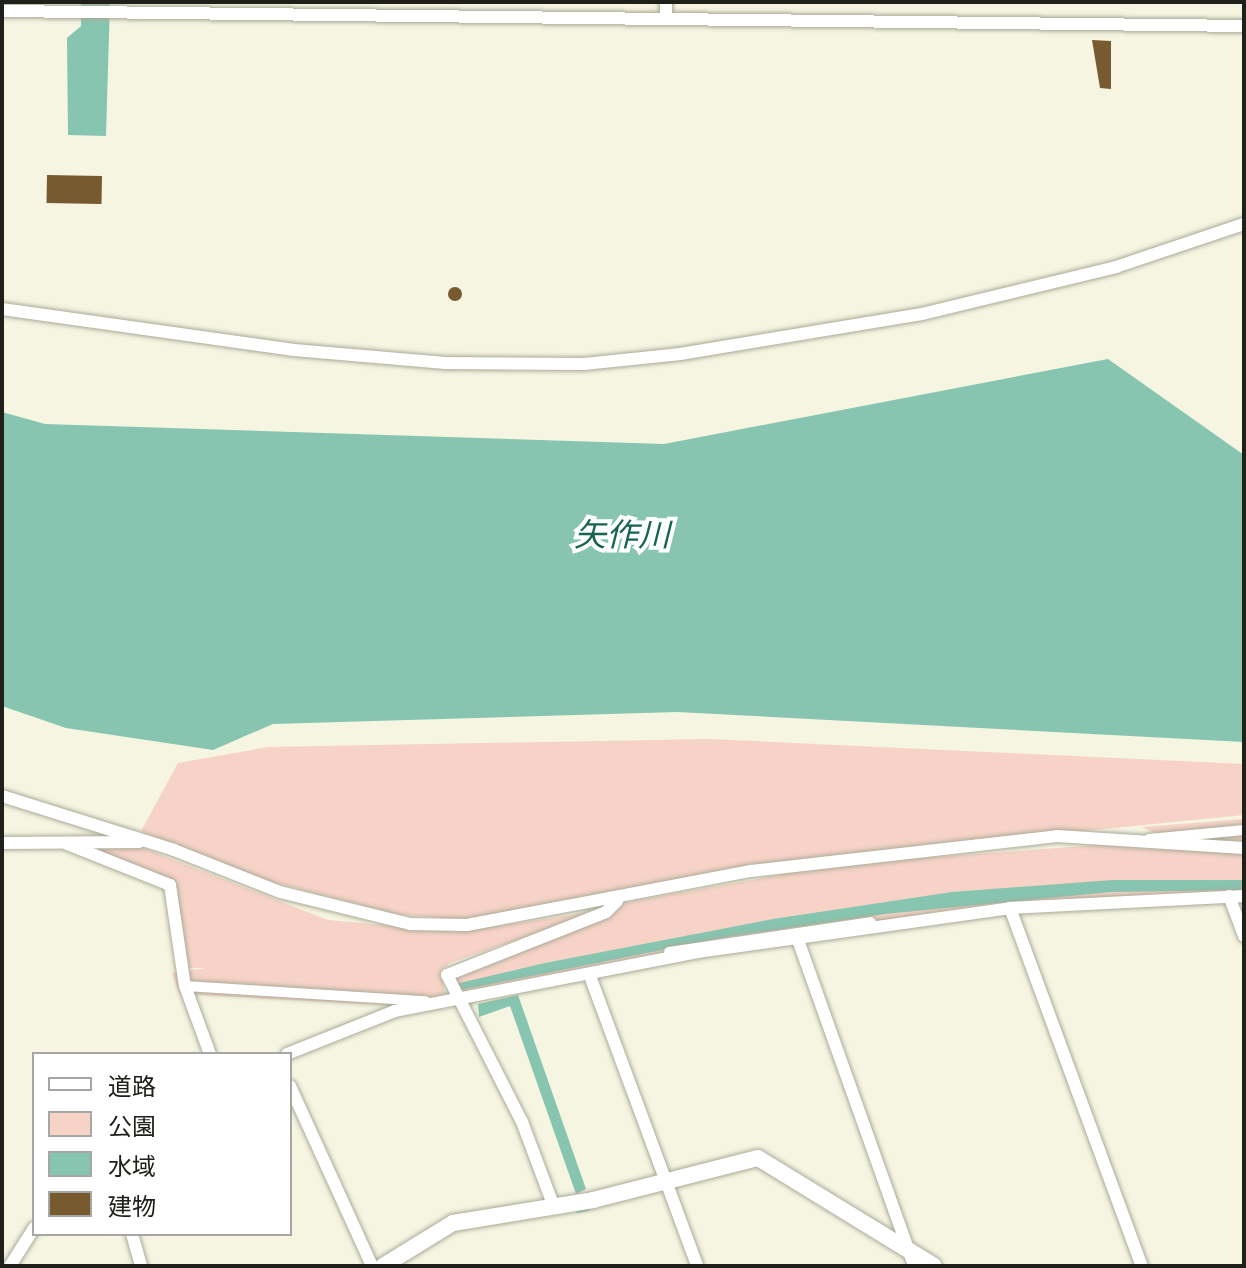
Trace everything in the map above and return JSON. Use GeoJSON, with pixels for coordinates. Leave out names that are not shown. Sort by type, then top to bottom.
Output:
{"type":"FeatureCollection","features":[{"type":"Feature","properties":{"kind":"street"},"geometry":{"type":"LineString","coordinates":[[450,2],[450,18]]}},
{"type":"Feature","properties":{"kind":"street"},"geometry":{"type":"LineString","coordinates":[[666,2],[666,19]]}},
{"type":"Feature","properties":{"kind":"street"},"geometry":{"type":"LineString","coordinates":[[2,11],[109,12],[238,7],[450,18],[1244,26]]}},
{"type":"Feature","properties":{"kind":"street"},"geometry":{"type":"LineString","coordinates":[[2,309],[294,350],[445,363],[584,364],[680,354],[922,314],[1116,267],[1244,224]]}},
{"type":"Feature","properties":{"kind":"street"},"geometry":{"type":"LineString","coordinates":[[2,796],[149,841],[320,905],[410,924],[467,925],[617,901],[751,871],[1057,836],[1149,839],[1244,848]]}},
{"type":"Feature","properties":{"kind":"street"},"geometry":{"type":"LineString","coordinates":[[1149,839],[1244,830]]}},
{"type":"Feature","properties":{"kind":"street"},"geometry":{"type":"LineString","coordinates":[[2,843],[149,841]]}},
{"type":"Feature","properties":{"kind":"street"},"geometry":{"type":"LineString","coordinates":[[67,844],[170,885],[185,986],[209,1052]]}},
{"type":"Feature","properties":{"kind":"street"},"geometry":{"type":"LineString","coordinates":[[185,986],[424,1001],[590,976],[698,952],[1010,908],[1244,894]]}},
{"type":"Feature","properties":{"kind":"street"},"geometry":{"type":"LineString","coordinates":[[292,1052],[395,1011],[792,930],[1008,905],[1244,894]]}},
{"type":"Feature","properties":{"kind":"street"},"geometry":{"type":"LineString","coordinates":[[1229,896],[1244,936]]}},
{"type":"Feature","properties":{"kind":"street"},"geometry":{"type":"LineString","coordinates":[[554,1207],[522,1122],[455,998],[450,970],[606,912],[617,901]]}},
{"type":"Feature","properties":{"kind":"street"},"geometry":{"type":"LineString","coordinates":[[1010,908],[1142,1266]]}},
{"type":"Feature","properties":{"kind":"street"},"geometry":{"type":"LineString","coordinates":[[798,940],[914,1260]]}},
{"type":"Feature","properties":{"kind":"street"},"geometry":{"type":"LineString","coordinates":[[590,976],[697,1266]]}},
{"type":"Feature","properties":{"kind":"street"},"geometry":{"type":"LineString","coordinates":[[292,1090],[372,1266]]}},
{"type":"Feature","properties":{"kind":"street"},"geometry":{"type":"LineString","coordinates":[[383,1266],[402,1261],[453,1223],[554,1207],[758,1158],[772,1161],[914,1260],[934,1266]]}},
{"type":"Feature","properties":{"kind":"street"},"geometry":{"type":"LineString","coordinates":[[10,1266],[32,1231]]}},
{"type":"Feature","properties":{"kind":"street"},"geometry":{"type":"LineString","coordinates":[[133,1236],[141,1266]]}},
{"type":"Feature","properties":{"kind":"green space"},"geometry":{"type":"Polygon","coordinates":[[[708,739],[1244,764],[1244,815],[811,858],[466,920],[396,914],[254,877],[141,831],[178,763],[268,747],[708,739]]]}},
{"type":"Feature","properties":{"kind":"green space"},"geometry":{"type":"Polygon","coordinates":[[[1244,819],[1244,844],[1159,835],[1142,827],[1244,819]]]}},
{"type":"Feature","properties":{"kind":"green space"},"geometry":{"type":"Polygon","coordinates":[[[1112,844],[1244,854],[1244,894],[1011,907],[798,937],[460,999],[452,977],[613,914],[623,903],[841,864],[1112,844]]]}},
{"type":"Feature","properties":{"kind":"green space"},"geometry":{"type":"Polygon","coordinates":[[[86,847],[143,848],[328,920],[458,932],[598,911],[450,963],[441,970],[446,1001],[424,1007],[180,994],[172,973],[206,968],[186,968],[177,889],[86,847]]]}},
{"type":"Feature","properties":{"kind":"water"},"geometry":{"type":"Polygon","coordinates":[[[81,2],[110,2],[106,136],[68,135],[67,38],[81,26],[81,2]]]}},
{"type":"Feature","properties":{"kind":"water","name":"矢作川"},"geometry":{"type":"Polygon","coordinates":[[[1108,359],[1244,455],[1244,742],[677,712],[273,724],[213,750],[66,728],[2,706],[2,412],[45,424],[664,444],[1108,359]]]}},
{"type":"Feature","properties":{"kind":"water"},"geometry":{"type":"Polygon","coordinates":[[[1112,880],[1244,880],[1244,890],[1111,892],[885,914],[727,937],[456,991],[455,984],[545,963],[773,919],[952,892],[1112,880]]]}},
{"type":"Feature","properties":{"kind":"water"},"geometry":{"type":"Polygon","coordinates":[[[518,995],[586,1189],[576,1194],[510,1006],[479,1017],[478,1004],[518,995]]]}},
{"type":"Feature","properties":{"kind":"building"},"geometry":{"type":"Polygon","coordinates":[[[1092,40],[1111,41],[1111,89],[1100,88],[1092,40]]]}},
{"type":"Feature","properties":{"kind":"building"},"geometry":{"type":"Polygon","coordinates":[[[47,175],[102,176],[102,204],[47,203],[47,175]]]}},
{"type":"Feature","properties":{"kind":"building"},"geometry":{"type":"Polygon","coordinates":[[[455,287],[462,294],[455,301],[448,294],[455,287]]]}},
{"type":"Feature","properties":{"kind":"waterway"},"geometry":{"type":"LineString","coordinates":[[578,1211],[588,1209]]}}]}
